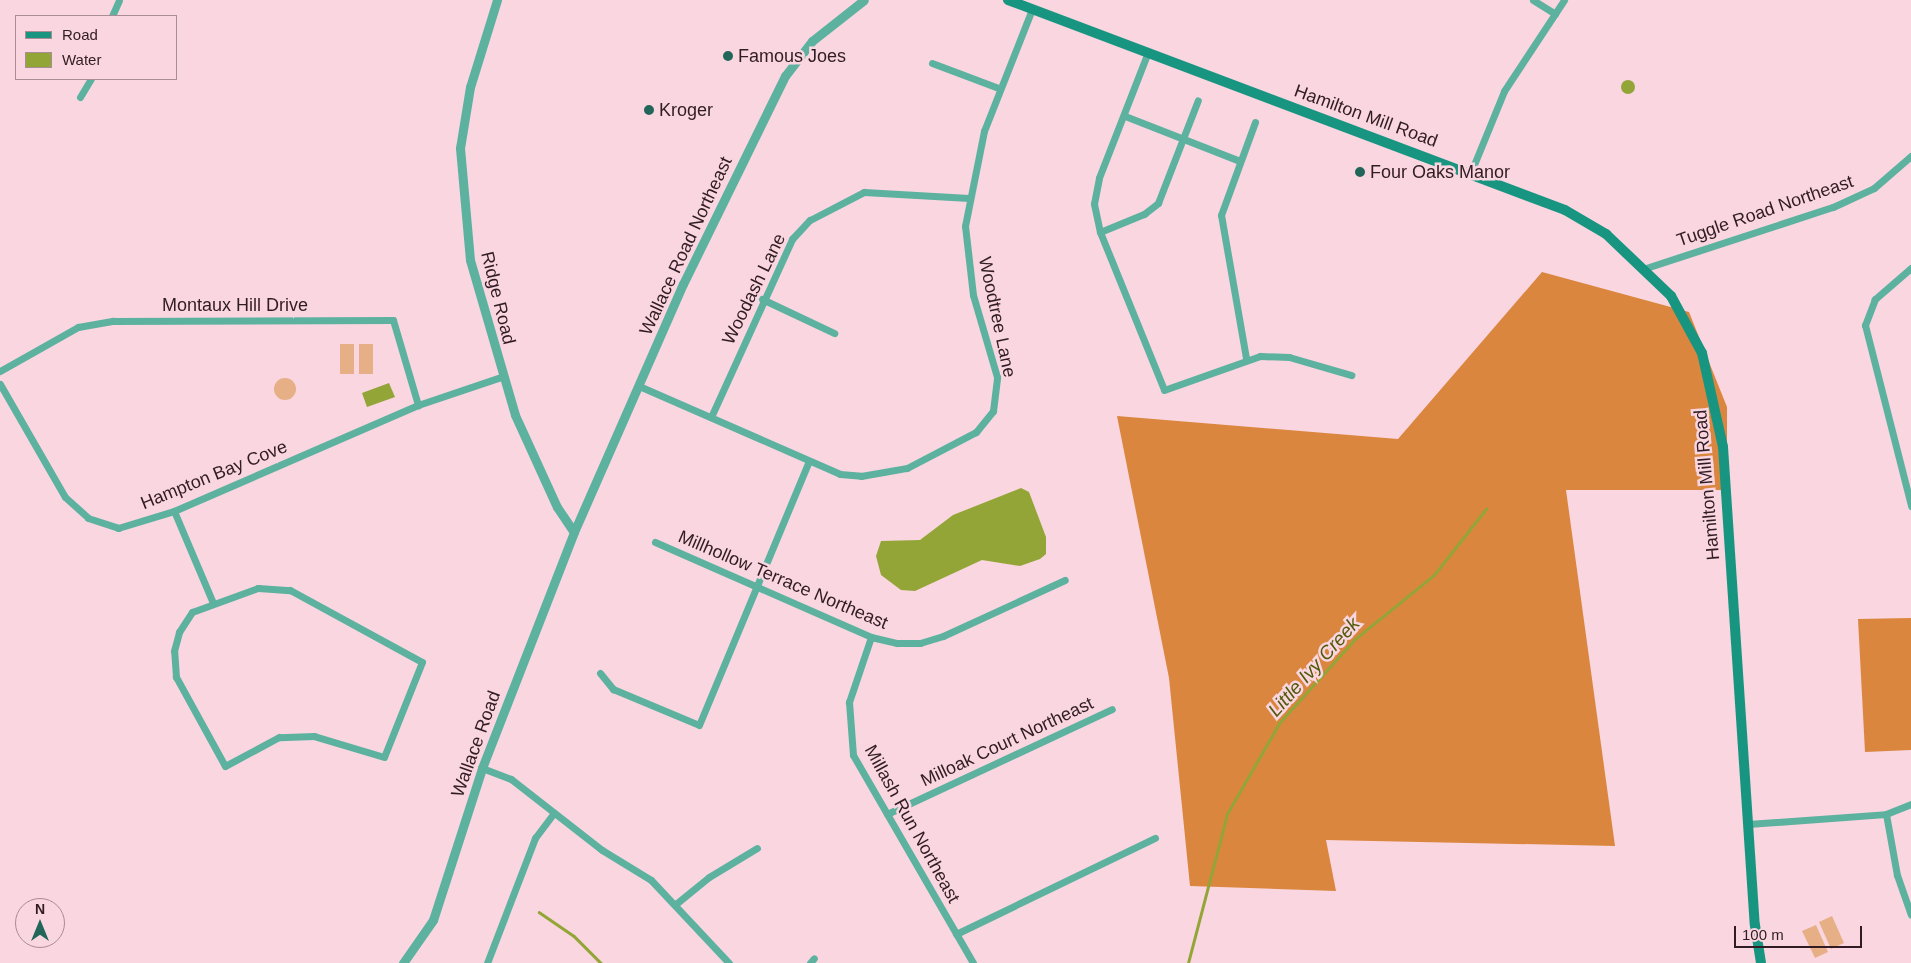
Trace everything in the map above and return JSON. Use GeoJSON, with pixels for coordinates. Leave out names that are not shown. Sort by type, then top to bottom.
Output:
{"type":"FeatureCollection","features":[{"type":"Feature","properties":{"kind":"main road","name":"Hamilton Mill Road"},"geometry":{"type":"LineString","coordinates":[[1008,0],[1471,172],[1565,210],[1606,234],[1646,268],[1689,322],[1714,396],[1723,447],[1748,824],[1761,963]]}},
{"type":"Feature","properties":{"kind":"street"},"geometry":{"type":"LineString","coordinates":[[112,15],[119,0]]}},
{"type":"Feature","properties":{"kind":"street","name":"Ridge Road"},"geometry":{"type":"LineString","coordinates":[[497,0],[470,87],[460,148],[470,260],[501,377],[538,469],[574,532]]}},
{"type":"Feature","properties":{"kind":"street","name":"Wallace Road Northeast"},"geometry":{"type":"LineString","coordinates":[[574,532],[639,386],[785,76],[812,41],[864,0]]}},
{"type":"Feature","properties":{"kind":"street"},"geometry":{"type":"LineString","coordinates":[[1533,0],[1555,14]]}},
{"type":"Feature","properties":{"kind":"street"},"geometry":{"type":"LineString","coordinates":[[1471,172],[1504,91],[1564,0]]}},
{"type":"Feature","properties":{"kind":"street","name":"Woodtree Lane"},"geometry":{"type":"LineString","coordinates":[[639,386],[711,417],[808,463],[860,476],[907,468],[952,448],[990,417],[997,399],[997,377],[969,272],[965,226],[969,198],[998,88],[1015,54],[1032,9]]}},
{"type":"Feature","properties":{"kind":"street"},"geometry":{"type":"LineString","coordinates":[[1148,52],[1095,191],[1100,232],[1164,390],[1246,358],[1289,357],[1351,375]]}},
{"type":"Feature","properties":{"kind":"street"},"geometry":{"type":"LineString","coordinates":[[932,63],[998,88]]}},
{"type":"Feature","properties":{"kind":"street"},"geometry":{"type":"LineString","coordinates":[[80,97],[90,80]]}},
{"type":"Feature","properties":{"kind":"street"},"geometry":{"type":"LineString","coordinates":[[1100,232],[1152,209],[1184,139],[1198,100]]}},
{"type":"Feature","properties":{"kind":"street"},"geometry":{"type":"LineString","coordinates":[[1124,116],[1240,161]]}},
{"type":"Feature","properties":{"kind":"street"},"geometry":{"type":"LineString","coordinates":[[1246,358],[1221,228],[1225,201],[1255,122]]}},
{"type":"Feature","properties":{"kind":"street","name":"Tuggle Road Northeast"},"geometry":{"type":"LineString","coordinates":[[1646,268],[1833,207],[1874,188],[1911,156]]}},
{"type":"Feature","properties":{"kind":"street","name":"Woodash Lane"},"geometry":{"type":"LineString","coordinates":[[711,417],[762,299],[792,239],[810,220],[850,196],[880,191],[969,198]]}},
{"type":"Feature","properties":{"kind":"street"},"geometry":{"type":"LineString","coordinates":[[1911,268],[1875,299],[1865,325],[1911,506]]}},
{"type":"Feature","properties":{"kind":"street"},"geometry":{"type":"LineString","coordinates":[[762,299],[834,333]]}},
{"type":"Feature","properties":{"kind":"street","name":"Montaux Hill Drive"},"geometry":{"type":"LineString","coordinates":[[0,371],[78,327],[113,321],[393,320],[418,405]]}},
{"type":"Feature","properties":{"kind":"street","name":"Hampton Bay Cove"},"geometry":{"type":"LineString","coordinates":[[0,384],[64,497],[88,518],[118,528],[174,511],[418,405],[501,377]]}},
{"type":"Feature","properties":{"kind":"street"},"geometry":{"type":"LineString","coordinates":[[600,673],[613,689],[699,725],[808,463]]}},
{"type":"Feature","properties":{"kind":"street"},"geometry":{"type":"LineString","coordinates":[[174,511],[213,602]]}},
{"type":"Feature","properties":{"kind":"street","name":"Wallace Road"},"geometry":{"type":"LineString","coordinates":[[403,963],[433,920],[482,768],[574,532]]}},
{"type":"Feature","properties":{"kind":"street","name":"Millhollow Terrace Northeast"},"geometry":{"type":"LineString","coordinates":[[655,542],[871,638],[920,643],[1065,580]]}},
{"type":"Feature","properties":{"kind":"street"},"geometry":{"type":"LineString","coordinates":[[258,588],[290,590],[422,662],[384,758],[314,736],[279,737],[226,766],[176,677],[174,651],[179,632],[192,612],[213,602],[258,588]]}},
{"type":"Feature","properties":{"kind":"street","name":"Millash Run Northeast"},"geometry":{"type":"LineString","coordinates":[[871,638],[854,678],[848,727],[853,755],[972,963]]}},
{"type":"Feature","properties":{"kind":"street","name":"Milloak Court Northeast"},"geometry":{"type":"LineString","coordinates":[[887,814],[1112,709]]}},
{"type":"Feature","properties":{"kind":"street"},"geometry":{"type":"LineString","coordinates":[[482,768],[511,779],[554,813],[677,903],[729,963]]}},
{"type":"Feature","properties":{"kind":"street"},"geometry":{"type":"LineString","coordinates":[[1748,824],[1886,814],[1911,804]]}},
{"type":"Feature","properties":{"kind":"street"},"geometry":{"type":"LineString","coordinates":[[488,963],[535,838],[554,813]]}},
{"type":"Feature","properties":{"kind":"street"},"geometry":{"type":"LineString","coordinates":[[1886,814],[1897,875],[1911,915]]}},
{"type":"Feature","properties":{"kind":"street"},"geometry":{"type":"LineString","coordinates":[[956,934],[1155,838]]}},
{"type":"Feature","properties":{"kind":"street"},"geometry":{"type":"LineString","coordinates":[[677,903],[757,848]]}},
{"type":"Feature","properties":{"kind":"shaded area"},"geometry":{"type":"Polygon","coordinates":[[[1542,272],[1689,312],[1727,407],[1727,490],[1566,490],[1615,846],[1326,840],[1336,891],[1190,886],[1169,678],[1117,416],[1398,439],[1542,272]]]}},
{"type":"Feature","properties":{"kind":"shaded area"},"geometry":{"type":"Polygon","coordinates":[[[340,344],[354,344],[354,374],[340,374],[340,344]]]}},
{"type":"Feature","properties":{"kind":"shaded area"},"geometry":{"type":"Polygon","coordinates":[[[359,344],[373,344],[373,374],[359,374],[359,344]]]}},
{"type":"Feature","properties":{"kind":"shaded area"},"geometry":{"type":"Polygon","coordinates":[[[285,378],[293,381],[296,389],[293,397],[285,400],[277,397],[274,389],[277,381],[285,378]]]}},
{"type":"Feature","properties":{"kind":"shaded area"},"geometry":{"type":"Polygon","coordinates":[[[1911,618],[1911,750],[1865,752],[1858,619],[1911,618]]]}},
{"type":"Feature","properties":{"kind":"shaded area"},"geometry":{"type":"Polygon","coordinates":[[[1832,916],[1844,943],[1831,949],[1819,922],[1832,916]]]}},
{"type":"Feature","properties":{"kind":"shaded area"},"geometry":{"type":"Polygon","coordinates":[[[1816,925],[1828,952],[1815,958],[1802,931],[1816,925]]]}},
{"type":"Feature","properties":{"kind":"water"},"geometry":{"type":"Polygon","coordinates":[[[1625,80],[1631,80],[1635,87],[1631,94],[1625,94],[1621,90],[1621,84],[1625,80]]]}},
{"type":"Feature","properties":{"kind":"water"},"geometry":{"type":"Polygon","coordinates":[[[389,383],[395,397],[367,407],[362,393],[389,383]]]}},
{"type":"Feature","properties":{"kind":"water"},"geometry":{"type":"Polygon","coordinates":[[[1021,488],[1029,492],[1046,537],[1046,554],[1040,559],[1020,566],[982,560],[915,591],[901,590],[881,575],[876,556],[881,541],[920,540],[953,515],[1021,488]]]}},
{"type":"Feature","properties":{"kind":"waterway","name":"Little Ivy Creek"},"geometry":{"type":"LineString","coordinates":[[1188,963],[1227,814],[1280,722],[1354,640],[1434,575],[1486,509]]}},
{"type":"Feature","properties":{"kind":"waterway"},"geometry":{"type":"LineString","coordinates":[[539,912],[574,936],[601,963]]}},
{"type":"Feature","properties":{"kind":"place","name":"Famous Joes"},"geometry":{"type":"Point","coordinates":[728,56]}},
{"type":"Feature","properties":{"kind":"place","name":"Kroger"},"geometry":{"type":"Point","coordinates":[649,110]}},
{"type":"Feature","properties":{"kind":"place","name":"Four Oaks Manor"},"geometry":{"type":"Point","coordinates":[1360,172]}}]}
